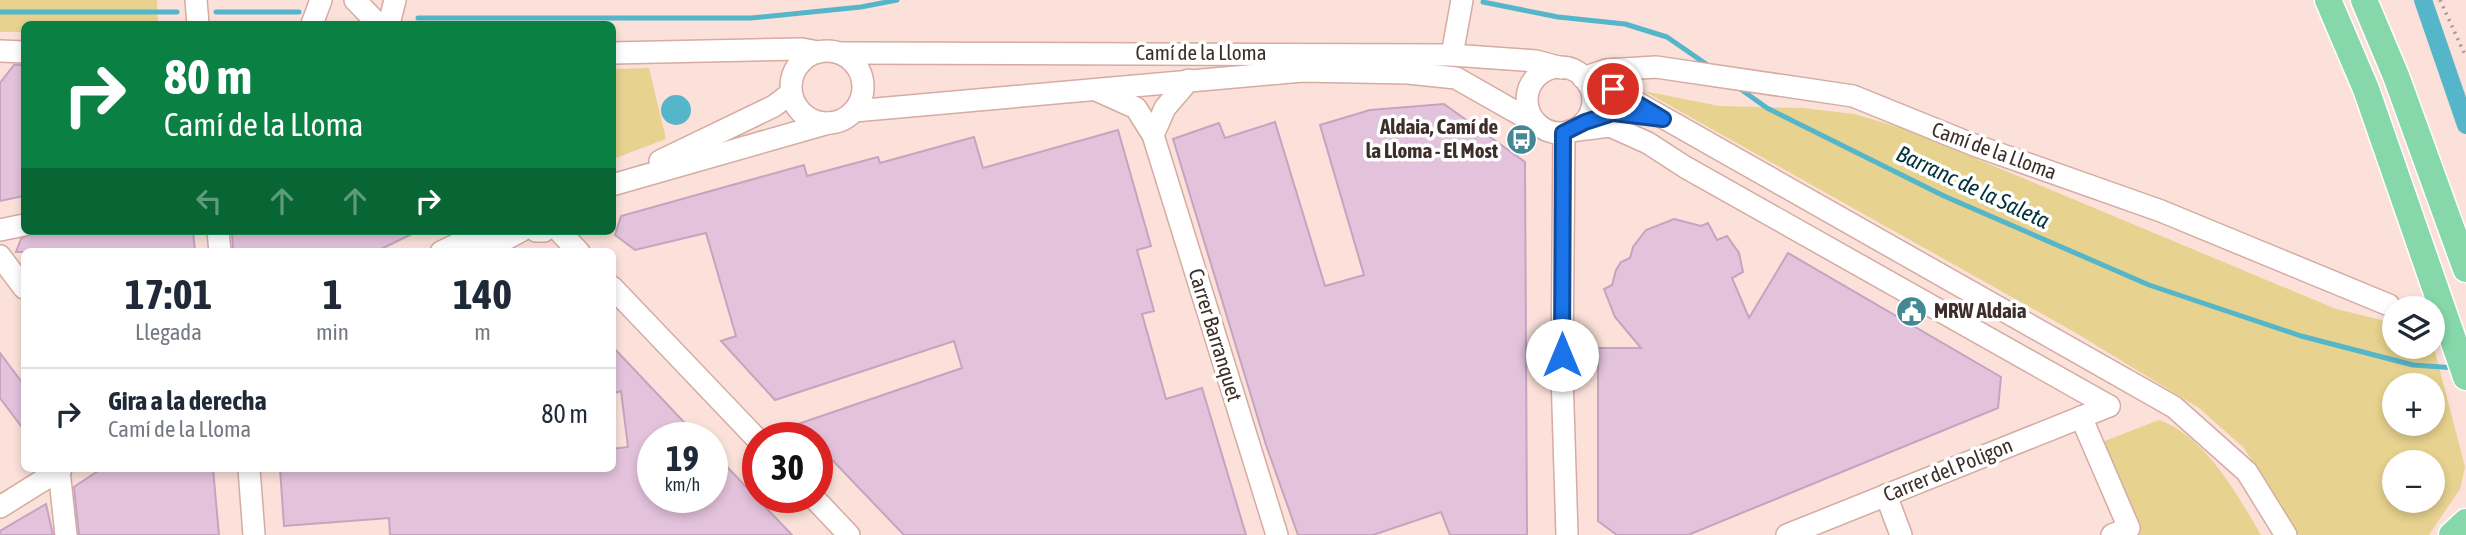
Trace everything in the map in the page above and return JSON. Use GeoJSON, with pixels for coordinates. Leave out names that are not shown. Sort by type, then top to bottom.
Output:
{"type":"FeatureCollection","features":[{"type":"Feature","properties":{"kind":"main road"},"geometry":{"type":"LineString","coordinates":[[2328,0],[2366,89],[2466,377]]}},
{"type":"Feature","properties":{"kind":"main road"},"geometry":{"type":"LineString","coordinates":[[2364,0],[2396,76],[2466,269]]}},
{"type":"Feature","properties":{"kind":"main road"},"geometry":{"type":"LineString","coordinates":[[2452,535],[2466,522]]}},
{"type":"Feature","properties":{"kind":"street"},"geometry":{"type":"LineString","coordinates":[[313,21],[321,0]]}},
{"type":"Feature","properties":{"kind":"street"},"geometry":{"type":"LineString","coordinates":[[355,0],[375,21]]}},
{"type":"Feature","properties":{"kind":"street"},"geometry":{"type":"LineString","coordinates":[[390,21],[395,0]]}},
{"type":"Feature","properties":{"kind":"street"},"geometry":{"type":"LineString","coordinates":[[1452,55],[1464,1]]}},
{"type":"Feature","properties":{"kind":"street"},"geometry":{"type":"LineString","coordinates":[[616,53],[802,49],[839,53],[858,67],[863,90],[854,111],[843,120],[616,183]]}},
{"type":"Feature","properties":{"kind":"street"},"geometry":{"type":"LineString","coordinates":[[616,182],[774,106],[792,86],[801,62],[818,52]]}},
{"type":"Feature","properties":{"kind":"street"},"geometry":{"type":"LineString","coordinates":[[667,53],[770,64],[792,86],[801,112],[809,118],[830,123]]}},
{"type":"Feature","properties":{"kind":"street","name":"Camí de la Lloma"},"geometry":{"type":"LineString","coordinates":[[839,53],[1452,55],[1536,61],[1562,68]]}},
{"type":"Feature","properties":{"kind":"street","name":"Camí de la Lloma"},"geometry":{"type":"LineString","coordinates":[[1586,81],[1606,70],[1656,67],[1853,96],[1974,145],[2161,212],[2382,302]]}},
{"type":"Feature","properties":{"kind":"street"},"geometry":{"type":"LineString","coordinates":[[1663,119],[1613,113],[1560,128],[1527,107],[1530,88],[1543,72],[1562,68],[1586,81],[1613,89],[2174,407],[2247,472],[2286,535]]}},
{"type":"Feature","properties":{"kind":"street","name":"Camí de la Lloma"},"geometry":{"type":"LineString","coordinates":[[854,111],[1302,71],[1408,73],[1456,79],[1560,128]]}},
{"type":"Feature","properties":{"kind":"street"},"geometry":{"type":"LineString","coordinates":[[1153,135],[1165,108],[1189,80]]}},
{"type":"Feature","properties":{"kind":"street"},"geometry":{"type":"LineString","coordinates":[[1560,128],[1592,107],[1586,81]]}},
{"type":"Feature","properties":{"kind":"street","name":"Carrer Barranquet"},"geometry":{"type":"LineString","coordinates":[[1093,89],[1136,108],[1153,135],[1277,535]]}},
{"type":"Feature","properties":{"kind":"street","name":"Carrer del Poligon"},"geometry":{"type":"LineString","coordinates":[[1560,128],[1610,126],[1648,143],[1685,167],[2109,406],[1787,535]]}},
{"type":"Feature","properties":{"kind":"street"},"geometry":{"type":"LineString","coordinates":[[1560,128],[1566,526],[1581,535]]}},
{"type":"Feature","properties":{"kind":"street"},"geometry":{"type":"LineString","coordinates":[[0,230],[21,226]]}},
{"type":"Feature","properties":{"kind":"street"},"geometry":{"type":"LineString","coordinates":[[449,248],[477,235]]}},
{"type":"Feature","properties":{"kind":"street"},"geometry":{"type":"LineString","coordinates":[[489,248],[513,235]]}},
{"type":"Feature","properties":{"kind":"street"},"geometry":{"type":"LineString","coordinates":[[563,235],[575,248]]}},
{"type":"Feature","properties":{"kind":"street"},"geometry":{"type":"LineString","coordinates":[[0,256],[21,284]]}},
{"type":"Feature","properties":{"kind":"street"},"geometry":{"type":"LineString","coordinates":[[616,291],[742,423]]}},
{"type":"Feature","properties":{"kind":"street"},"geometry":{"type":"LineString","coordinates":[[2081,417],[2129,528],[2112,535]]}},
{"type":"Feature","properties":{"kind":"street"},"geometry":{"type":"LineString","coordinates":[[1,506],[57,472]]}},
{"type":"Feature","properties":{"kind":"street"},"geometry":{"type":"LineString","coordinates":[[60,472],[66,535]]}},
{"type":"Feature","properties":{"kind":"street"},"geometry":{"type":"LineString","coordinates":[[249,472],[254,535]]}},
{"type":"Feature","properties":{"kind":"street"},"geometry":{"type":"LineString","coordinates":[[1886,495],[1901,535]]}},
{"type":"Feature","properties":{"kind":"street"},"geometry":{"type":"LineString","coordinates":[[828,513],[849,535]]}},
{"type":"Feature","properties":{"kind":"path"},"geometry":{"type":"LineString","coordinates":[[2441,0],[2466,57]]}},
{"type":"Feature","properties":{"kind":"shaded area"},"geometry":{"type":"Polygon","coordinates":[[[0,0],[157,0],[158,21],[21,21],[21,32],[0,32],[0,0]]]}},
{"type":"Feature","properties":{"kind":"shaded area"},"geometry":{"type":"Polygon","coordinates":[[[649,68],[666,139],[616,158],[616,69],[649,68]]]}},
{"type":"Feature","properties":{"kind":"shaded area"},"geometry":{"type":"Polygon","coordinates":[[[1644,91],[1719,106],[1803,108],[1854,114],[1905,129],[2336,309],[2382,320],[2382,359],[2437,359],[2441,373],[2382,373],[2382,436],[2445,436],[2445,390],[2465,467],[2460,489],[2445,511],[2445,450],[2382,450],[2382,513],[2444,513],[2429,535],[2299,535],[2244,448],[2199,408],[2076,333],[1644,91]]]}},
{"type":"Feature","properties":{"kind":"shaded area"},"geometry":{"type":"Polygon","coordinates":[[[2159,420],[2176,428],[2206,453],[2231,485],[2261,535],[2137,535],[2097,449],[2102,442],[2159,420]]]}},
{"type":"Feature","properties":{"kind":"water"},"geometry":{"type":"Polygon","coordinates":[[[676,95],[686,100],[691,110],[686,120],[676,125],[666,120],[661,110],[666,100],[676,95]]]}},
{"type":"Feature","properties":{"kind":"building"},"geometry":{"type":"Polygon","coordinates":[[[14,65],[21,65],[21,197],[0,201],[0,83],[14,65]]]}},
{"type":"Feature","properties":{"kind":"building"},"geometry":{"type":"Polygon","coordinates":[[[1444,104],[1525,162],[1527,535],[1450,535],[1441,512],[1373,535],[1298,535],[1266,445],[1173,139],[1219,123],[1225,138],[1275,122],[1325,286],[1364,275],[1320,125],[1370,110],[1444,104]]]}},
{"type":"Feature","properties":{"kind":"building"},"geometry":{"type":"Polygon","coordinates":[[[1118,130],[1151,246],[1137,250],[1154,311],[1142,314],[1166,399],[1202,388],[1246,535],[904,535],[833,461],[833,422],[804,422],[962,368],[954,341],[775,400],[721,341],[736,336],[706,233],[635,250],[615,235],[621,216],[804,165],[807,176],[878,157],[880,163],[974,137],[983,168],[1118,130]]]}},
{"type":"Feature","properties":{"kind":"building"},"geometry":{"type":"Polygon","coordinates":[[[1674,219],[1701,226],[1708,223],[1717,240],[1727,236],[1739,253],[1743,272],[1732,278],[1749,318],[1788,253],[2001,377],[1998,408],[1688,535],[1617,535],[1598,521],[1598,348],[1641,348],[1615,317],[1604,289],[1612,285],[1616,270],[1621,262],[1630,258],[1633,247],[1646,230],[1674,219]]]}},
{"type":"Feature","properties":{"kind":"building"},"geometry":{"type":"Polygon","coordinates":[[[28,235],[193,235],[195,248],[21,248],[21,252],[16,252],[21,239],[28,235]]]}},
{"type":"Feature","properties":{"kind":"building"},"geometry":{"type":"Polygon","coordinates":[[[232,235],[410,235],[383,248],[233,248],[232,235]]]}},
{"type":"Feature","properties":{"kind":"building"},"geometry":{"type":"Polygon","coordinates":[[[616,350],[684,422],[637,422],[637,513],[728,513],[728,468],[742,482],[742,513],[771,513],[792,535],[390,535],[389,518],[284,526],[280,472],[616,472],[616,448],[628,447],[621,391],[616,393],[616,350]]]}},
{"type":"Feature","properties":{"kind":"building"},"geometry":{"type":"Polygon","coordinates":[[[0,353],[21,381],[21,426],[0,398],[0,353]]]}},
{"type":"Feature","properties":{"kind":"building"},"geometry":{"type":"Polygon","coordinates":[[[96,472],[213,472],[219,535],[79,535],[74,487],[96,472]]]}},
{"type":"Feature","properties":{"kind":"building"},"geometry":{"type":"Polygon","coordinates":[[[46,504],[53,535],[0,535],[0,531],[46,504]]]}},
{"type":"Feature","properties":{"kind":"waterway","name":"Barranc de la Saleta"},"geometry":{"type":"LineString","coordinates":[[418,18],[751,18],[861,7],[897,0]]}},
{"type":"Feature","properties":{"kind":"waterway"},"geometry":{"type":"LineString","coordinates":[[2423,0],[2466,125]]}},
{"type":"Feature","properties":{"kind":"waterway","name":"Barranc de la Saleta"},"geometry":{"type":"LineString","coordinates":[[1483,2],[1558,17],[1625,24],[1667,37],[1709,66]]}},
{"type":"Feature","properties":{"kind":"waterway","name":"Barranc de la Saleta"},"geometry":{"type":"LineString","coordinates":[[0,12],[177,12]]}},
{"type":"Feature","properties":{"kind":"waterway","name":"Barranc de la Saleta"},"geometry":{"type":"LineString","coordinates":[[216,12],[299,12]]}},
{"type":"Feature","properties":{"kind":"waterway","name":"Barranc de la Saleta"},"geometry":{"type":"LineString","coordinates":[[1739,88],[1767,108],[1944,196],[2149,285],[2301,336],[2413,365],[2456,368]]}},
{"type":"Feature","properties":{"kind":"place","name":"Aldaia, Camí de la Lloma - El Most"},"geometry":{"type":"Point","coordinates":[1521,139]}},
{"type":"Feature","properties":{"kind":"place","name":"MRW Aldaia"},"geometry":{"type":"Point","coordinates":[1911,311]}},
{"type":"Feature","properties":{"kind":"route"},"geometry":{"type":"LineString","coordinates":[[1562,355],[1563,133],[1613,113],[1663,119],[1613,89]]}}]}
